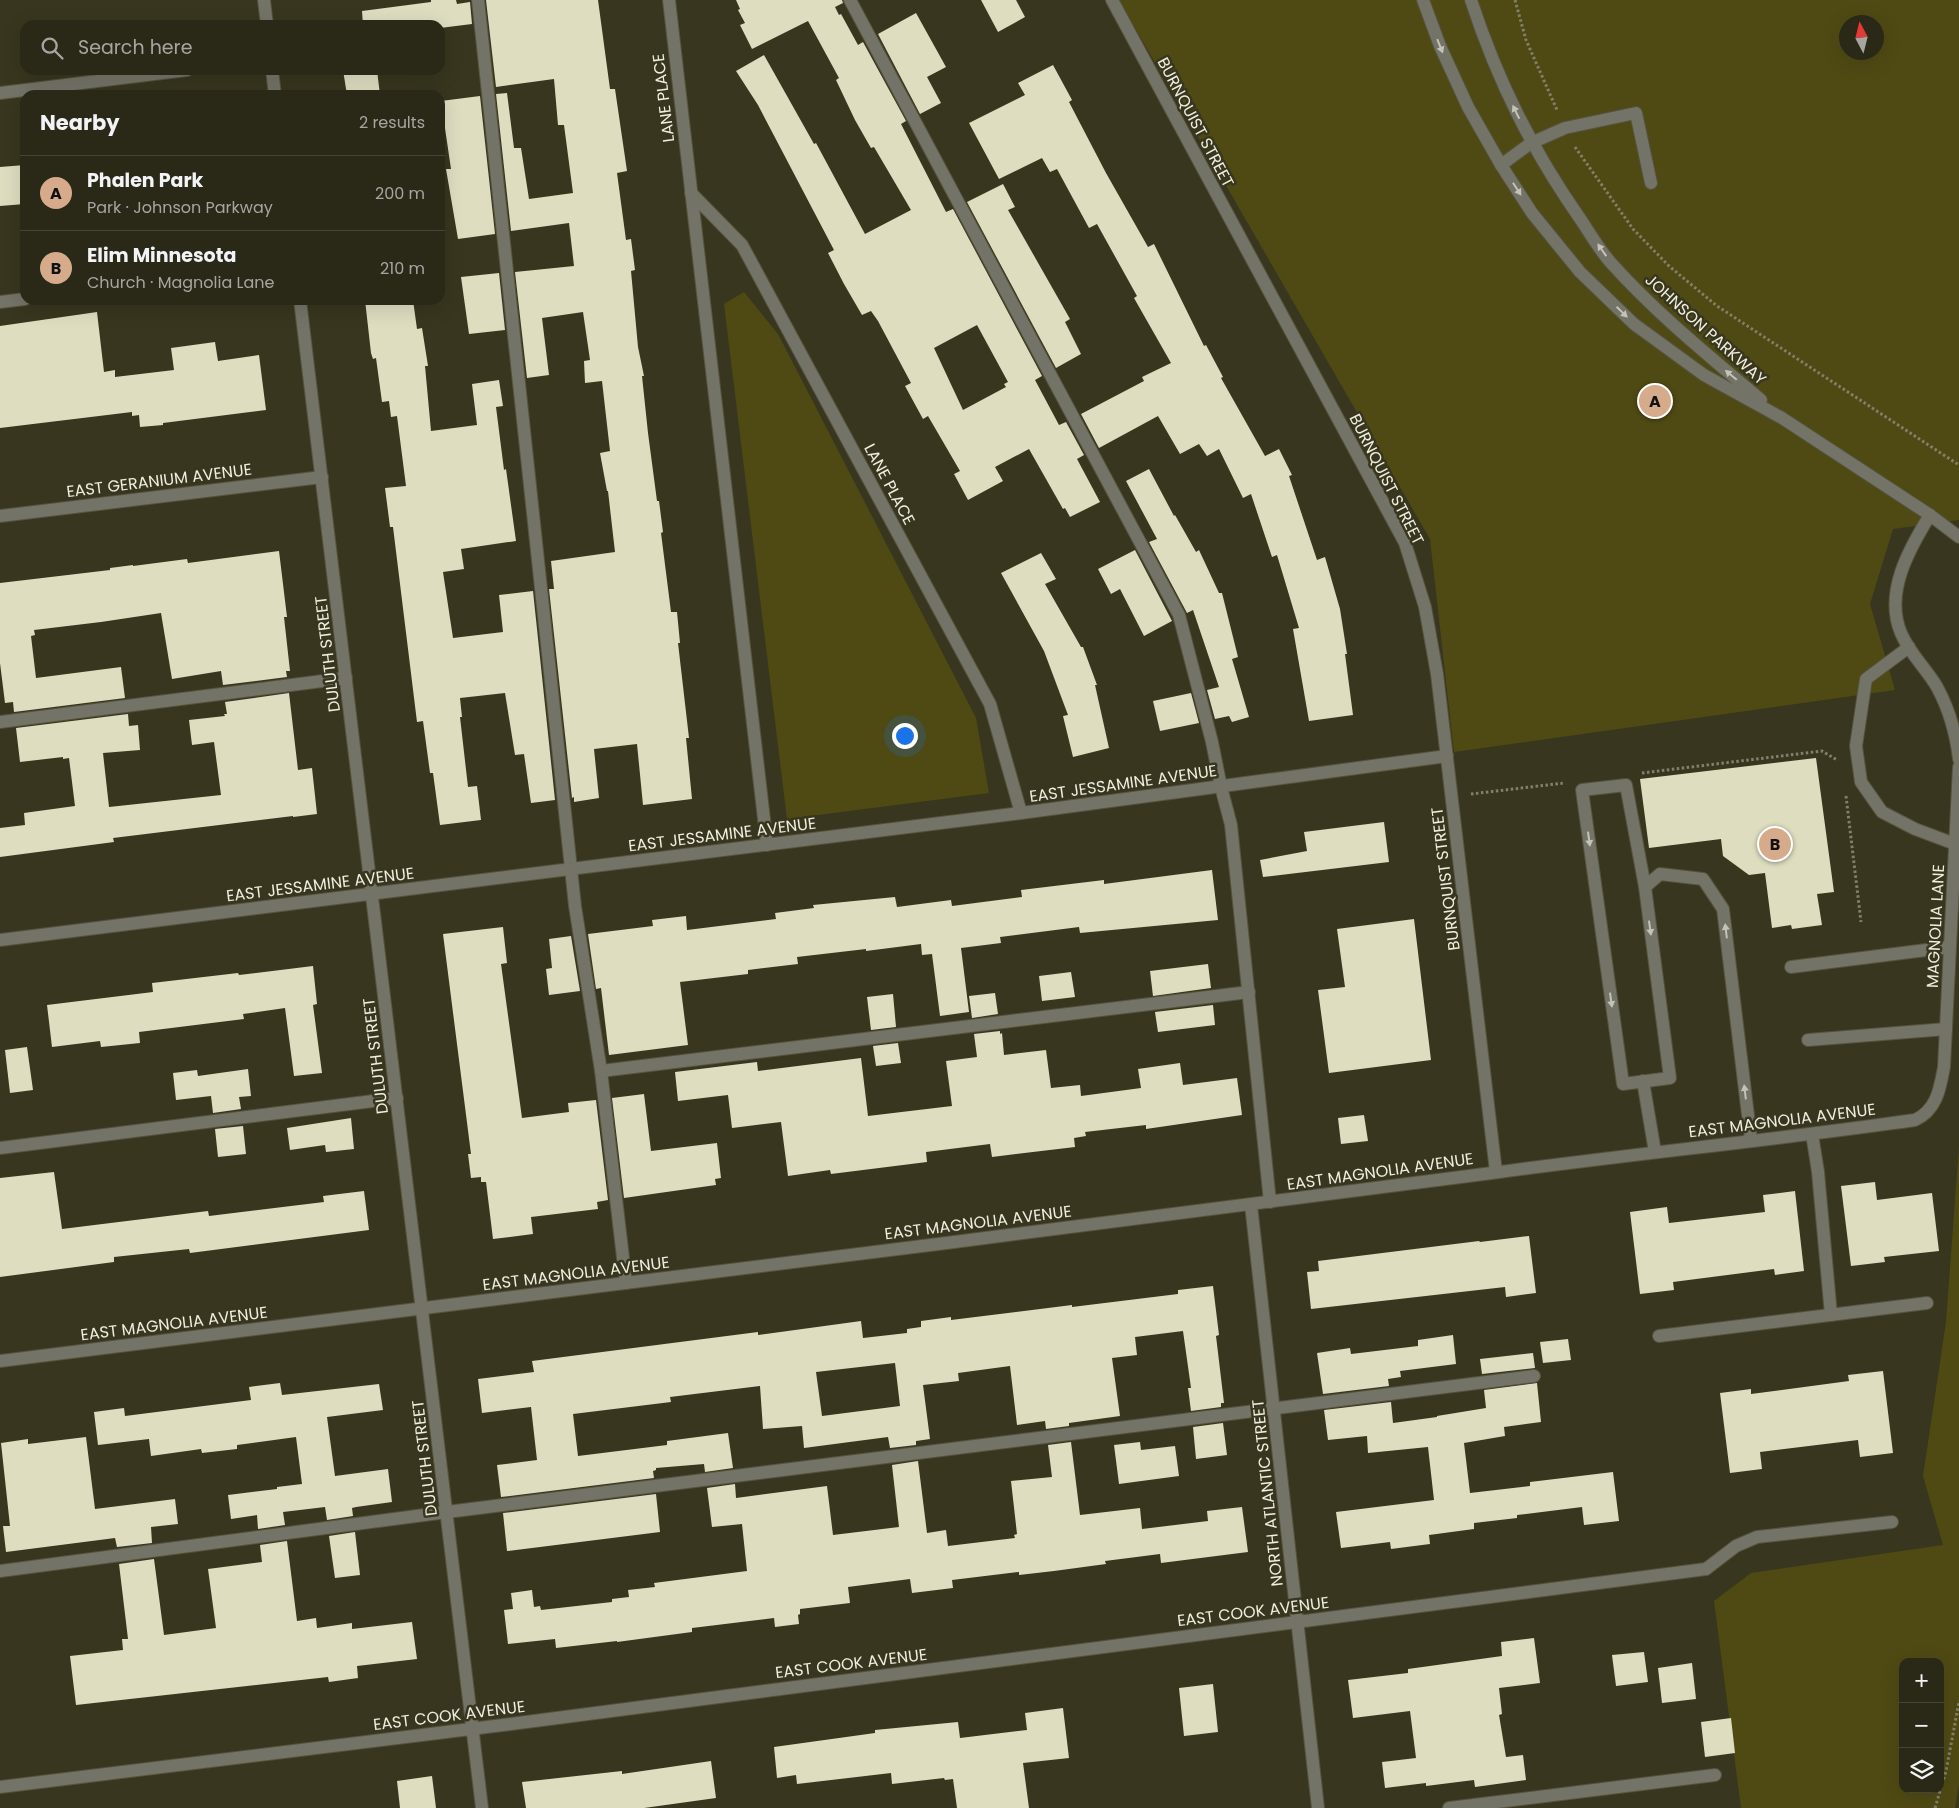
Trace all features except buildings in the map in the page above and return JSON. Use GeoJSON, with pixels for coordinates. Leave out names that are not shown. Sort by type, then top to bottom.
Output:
{"type":"FeatureCollection","features":[{"type":"Feature","properties":{"kind":"street"},"geometry":{"type":"LineString","coordinates":[[264,0],[266,20]]}},
{"type":"Feature","properties":{"kind":"street"},"geometry":{"type":"LineString","coordinates":[[478,0],[575,906],[601,1070],[626,1283]]}},
{"type":"Feature","properties":{"kind":"street","name":"LANE PLACE"},"geometry":{"type":"LineString","coordinates":[[668,0],[767,845]]}},
{"type":"Feature","properties":{"kind":"street"},"geometry":{"type":"LineString","coordinates":[[850,0],[1179,615],[1212,742],[1231,825],[1270,1202]]}},
{"type":"Feature","properties":{"kind":"street","name":"BURNQUIST STREET"},"geometry":{"type":"LineString","coordinates":[[1112,0],[1405,542],[1425,607],[1437,674],[1496,1172]]}},
{"type":"Feature","properties":{"kind":"street","name":"JOHNSON PARKWAY"},"geometry":{"type":"LineString","coordinates":[[1423,0],[1440,46],[1468,107],[1532,213],[1580,272],[1634,324],[1704,375],[1782,418],[1959,537]]}},
{"type":"Feature","properties":{"kind":"street","name":"JOHNSON PARKWAY"},"geometry":{"type":"LineString","coordinates":[[1472,0],[1487,48],[1531,143],[1567,200],[1611,263],[1668,321],[1782,418]]}},
{"type":"Feature","properties":{"kind":"street"},"geometry":{"type":"LineString","coordinates":[[24,90],[146,75]]}},
{"type":"Feature","properties":{"kind":"street"},"geometry":{"type":"LineString","coordinates":[[273,75],[274,90]]}},
{"type":"Feature","properties":{"kind":"street"},"geometry":{"type":"LineString","coordinates":[[0,93],[20,91]]}},
{"type":"Feature","properties":{"kind":"street"},"geometry":{"type":"LineString","coordinates":[[1501,164],[1531,143],[1565,128],[1636,113],[1651,184]]}},
{"type":"Feature","properties":{"kind":"street","name":"LANE PLACE"},"geometry":{"type":"LineString","coordinates":[[690,193],[742,245],[990,704],[1021,814]]}},
{"type":"Feature","properties":{"kind":"street"},"geometry":{"type":"LineString","coordinates":[[0,302],[20,300]]}},
{"type":"Feature","properties":{"kind":"street","name":"DULUTH STREET"},"geometry":{"type":"LineString","coordinates":[[301,305],[482,1808]]}},
{"type":"Feature","properties":{"kind":"street","name":"EAST GERANIUM AVENUE"},"geometry":{"type":"LineString","coordinates":[[0,516],[322,477]]}},
{"type":"Feature","properties":{"kind":"street"},"geometry":{"type":"LineString","coordinates":[[1930,516],[1912,545],[1899,580],[1896,602],[1897,618],[1901,633],[1940,695],[1956,734],[1959,759]]}},
{"type":"Feature","properties":{"kind":"street"},"geometry":{"type":"LineString","coordinates":[[1909,647],[1866,679],[1856,746],[1861,782],[1882,812],[1915,829],[1955,844]]}},
{"type":"Feature","properties":{"kind":"street"},"geometry":{"type":"LineString","coordinates":[[0,722],[346,678]]}},
{"type":"Feature","properties":{"kind":"street","name":"EAST JESSAMINE AVENUE"},"geometry":{"type":"LineString","coordinates":[[0,940],[1021,814],[1447,756]]}},
{"type":"Feature","properties":{"kind":"street","name":"MAGNOLIA LANE"},"geometry":{"type":"LineString","coordinates":[[1940,1085],[1944,1067],[1959,767]]}},
{"type":"Feature","properties":{"kind":"street"},"geometry":{"type":"LineString","coordinates":[[1626,785],[1645,887],[1670,1078],[1623,1084],[1582,790],[1626,785]]}},
{"type":"Feature","properties":{"kind":"street"},"geometry":{"type":"LineString","coordinates":[[1645,887],[1660,874],[1703,879],[1723,909],[1751,1140]]}},
{"type":"Feature","properties":{"kind":"street"},"geometry":{"type":"LineString","coordinates":[[1791,967],[1950,947]]}},
{"type":"Feature","properties":{"kind":"street"},"geometry":{"type":"LineString","coordinates":[[601,1070],[1249,992]]}},
{"type":"Feature","properties":{"kind":"street"},"geometry":{"type":"LineString","coordinates":[[1808,1040],[1946,1029]]}},
{"type":"Feature","properties":{"kind":"street"},"geometry":{"type":"LineString","coordinates":[[1643,1081],[1654,1152]]}},
{"type":"Feature","properties":{"kind":"street","name":"EAST MAGNOLIA AVENUE"},"geometry":{"type":"LineString","coordinates":[[0,1361],[1915,1120],[1924,1116],[1931,1108],[1937,1098],[1940,1085]]}},
{"type":"Feature","properties":{"kind":"street"},"geometry":{"type":"LineString","coordinates":[[0,1148],[396,1098]]}},
{"type":"Feature","properties":{"kind":"street"},"geometry":{"type":"LineString","coordinates":[[1812,1134],[1818,1172],[1831,1315]]}},
{"type":"Feature","properties":{"kind":"street","name":"NORTH ATLANTIC STREET"},"geometry":{"type":"LineString","coordinates":[[1251,1205],[1318,1808]]}},
{"type":"Feature","properties":{"kind":"street"},"geometry":{"type":"LineString","coordinates":[[1658,1336],[1927,1303]]}},
{"type":"Feature","properties":{"kind":"street"},"geometry":{"type":"LineString","coordinates":[[0,1570],[1534,1376]]}},
{"type":"Feature","properties":{"kind":"street","name":"EAST COOK AVENUE"},"geometry":{"type":"LineString","coordinates":[[0,1787],[1706,1569],[1736,1546],[1758,1537],[1892,1522]]}},
{"type":"Feature","properties":{"kind":"street"},"geometry":{"type":"LineString","coordinates":[[1449,1808],[1715,1775]]}},
{"type":"Feature","properties":{"kind":"path"},"geometry":{"type":"LineString","coordinates":[[1515,0],[1526,40],[1565,128],[1592,173],[1633,229],[1669,266],[1717,306],[1959,465]]}},
{"type":"Feature","properties":{"kind":"path"},"geometry":{"type":"LineString","coordinates":[[1634,774],[1822,752],[1834,757],[1842,764]]}},
{"type":"Feature","properties":{"kind":"path"},"geometry":{"type":"LineString","coordinates":[[1465,795],[1564,783]]}},
{"type":"Feature","properties":{"kind":"path"},"geometry":{"type":"LineString","coordinates":[[1845,794],[1861,922]]}},
{"type":"Feature","properties":{"kind":"path"},"geometry":{"type":"LineString","coordinates":[[1936,1808],[1946,1770],[1959,1702]]}},
{"type":"Feature","properties":{"kind":"shaded area"},"geometry":{"type":"Polygon","coordinates":[[[1119,0],[1959,0],[1959,520],[1893,529],[1870,604],[1895,690],[1454,752],[1430,539],[1119,0]]]}},
{"type":"Feature","properties":{"kind":"shaded area"},"geometry":{"type":"Polygon","coordinates":[[[744,292],[778,334],[976,718],[989,793],[787,819],[724,304],[744,292]]]}},
{"type":"Feature","properties":{"kind":"shaded area"},"geometry":{"type":"Polygon","coordinates":[[[1959,1147],[1959,1784],[1955,1808],[1741,1808],[1714,1601],[1751,1573],[1943,1545],[1923,1476],[1946,1322],[1959,1147]]]}},
{"type":"Feature","properties":{"kind":"place","name":"Phalen Park"},"geometry":{"type":"Point","coordinates":[1655,401]}},
{"type":"Feature","properties":{"kind":"place","name":"Elim Minnesota"},"geometry":{"type":"Point","coordinates":[1775,844]}}]}
